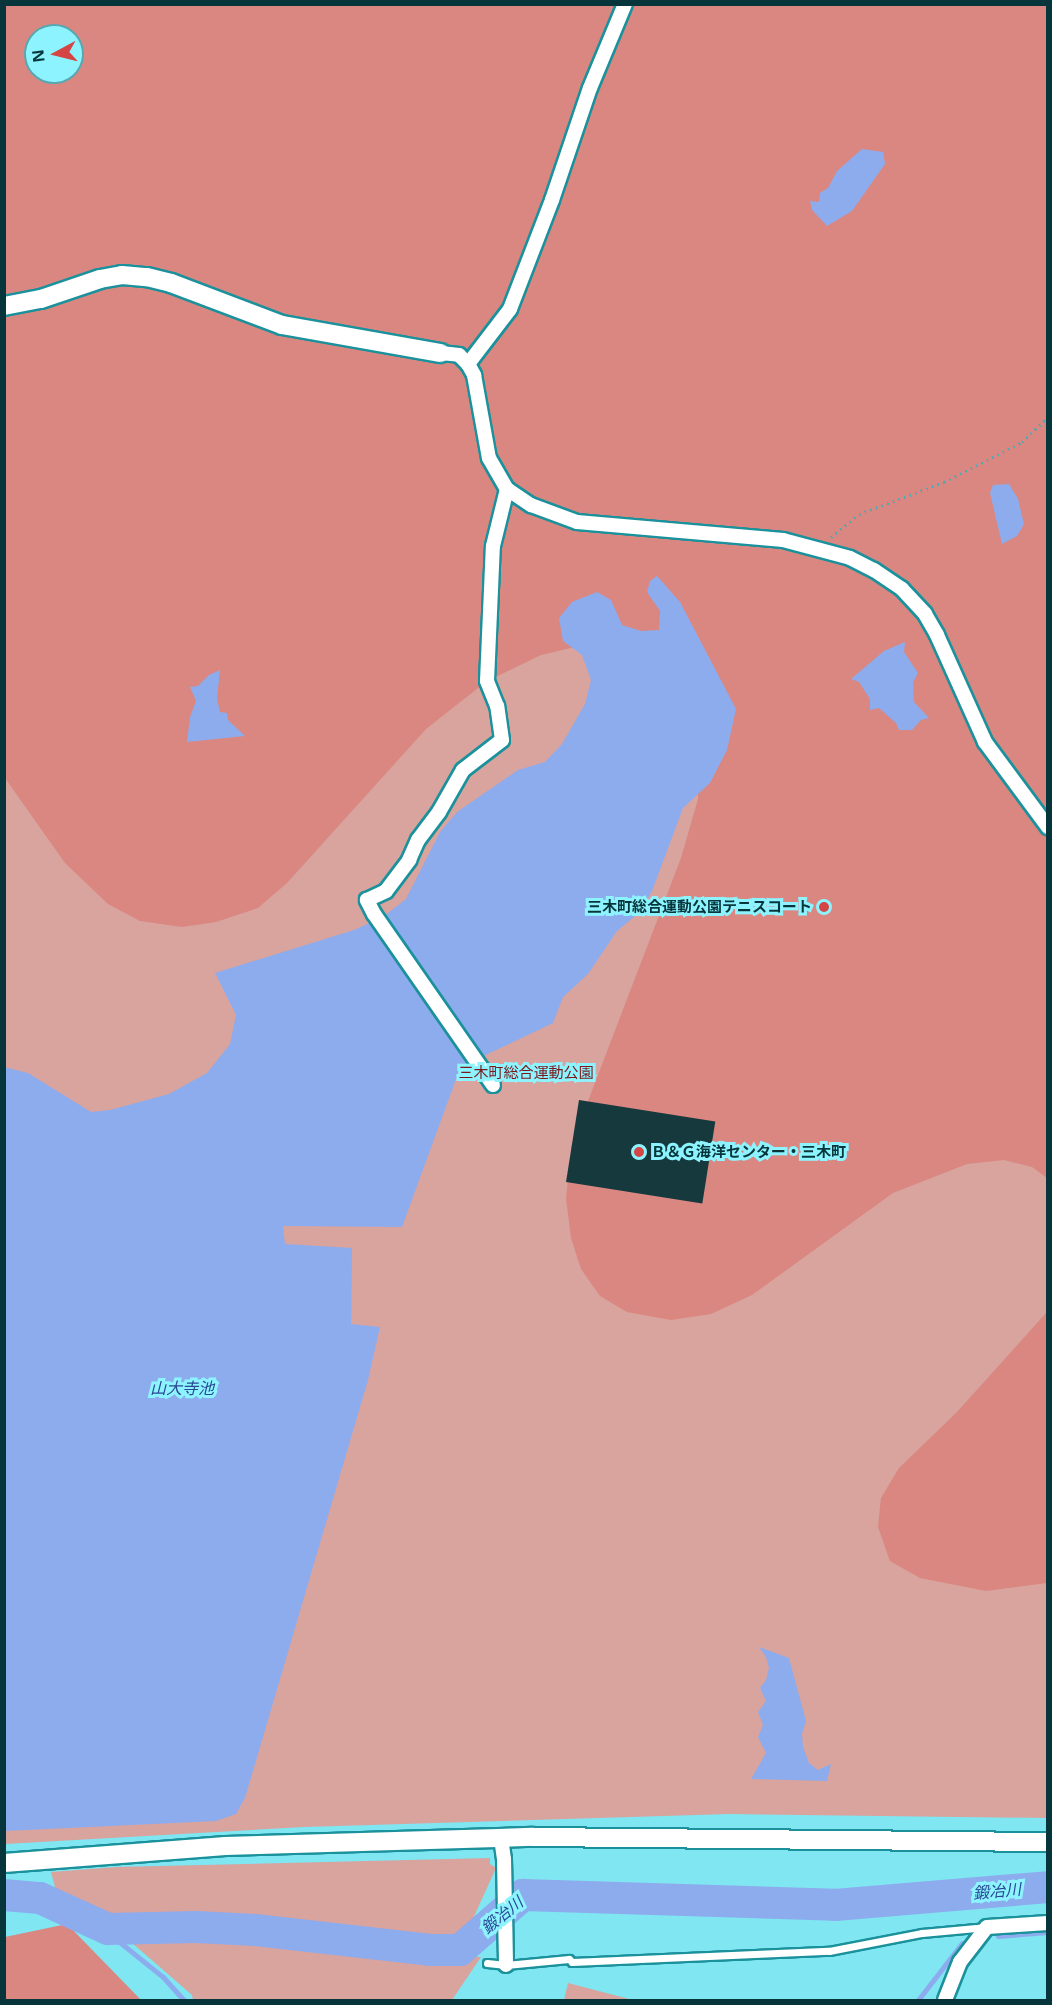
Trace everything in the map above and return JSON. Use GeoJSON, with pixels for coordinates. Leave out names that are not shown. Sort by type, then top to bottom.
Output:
{"type":"FeatureCollection","features":[{"type":"Feature","properties":{"kind":"street"},"geometry":{"type":"LineString","coordinates":[[468,364],[510,309],[552,200],[591,87],[625,4]]}},
{"type":"Feature","properties":{"kind":"street"},"geometry":{"type":"LineString","coordinates":[[4,306],[41,299],[100,279],[122,275],[147,277],[282,325],[459,355],[474,375],[489,458],[507,489],[531,505],[577,522],[783,540],[818,548],[874,570],[902,589],[925,614],[937,635],[985,742],[1047,828]]}},
{"type":"Feature","properties":{"kind":"street"},"geometry":{"type":"LineString","coordinates":[[493,1085],[374,914],[368,900],[386,891],[409,860],[418,840],[439,812],[463,770],[502,740],[497,706],[487,681],[493,546],[507,489]]}},
{"type":"Feature","properties":{"kind":"street"},"geometry":{"type":"LineString","coordinates":[[4,1863],[235,1845],[501,1838],[1047,1842]]}},
{"type":"Feature","properties":{"kind":"street"},"geometry":{"type":"LineString","coordinates":[[501,1838],[504,1859],[506,1965]]}},
{"type":"Feature","properties":{"kind":"street"},"geometry":{"type":"LineString","coordinates":[[945,2001],[960,1962],[987,1927],[1047,1923]]}},
{"type":"Feature","properties":{"kind":"lane"},"geometry":{"type":"LineString","coordinates":[[487,1963],[506,1965],[569,1959],[572,1962],[828,1951],[922,1933],[987,1927]]}},
{"type":"Feature","properties":{"kind":"path"},"geometry":{"type":"LineString","coordinates":[[818,548],[859,514],[964,472],[1022,442],[1047,417]]}},
{"type":"Feature","properties":{"kind":"green space","name":"三木町総合運動公園"},"geometry":{"type":"Polygon","coordinates":[[[5,330],[1047,870],[1047,1818],[729,1814],[304,1827],[5,1844],[5,330]]]}},
{"type":"Feature","properties":{"kind":"green space"},"geometry":{"type":"Polygon","coordinates":[[[490,1858],[490,1864],[496,1868],[462,1943],[429,1942],[239,1922],[111,1920],[78,1905],[56,1891],[51,1872],[116,1867],[490,1858]]]}},
{"type":"Feature","properties":{"kind":"green space"},"geometry":{"type":"Polygon","coordinates":[[[124,1936],[254,1940],[425,1957],[481,1957],[452,2000],[193,2000],[192,1995],[124,1936]]]}},
{"type":"Feature","properties":{"kind":"green space"},"geometry":{"type":"Polygon","coordinates":[[[568,1983],[633,2000],[564,2000],[568,1983]]]}},
{"type":"Feature","properties":{"kind":"shaded area"},"geometry":{"type":"Polygon","coordinates":[[[5,5],[1047,5],[1047,1178],[1032,1167],[1004,1160],[967,1164],[893,1193],[752,1295],[711,1314],[671,1320],[627,1312],[600,1296],[581,1269],[571,1238],[566,1198],[572,1143],[681,858],[698,799],[698,740],[596,642],[541,655],[487,681],[426,729],[287,883],[258,908],[216,922],[182,927],[140,921],[108,904],[65,863],[5,778],[5,5]]]}},
{"type":"Feature","properties":{"kind":"shaded area"},"geometry":{"type":"Polygon","coordinates":[[[1047,1312],[1047,1583],[986,1591],[920,1578],[890,1561],[878,1527],[881,1498],[899,1468],[957,1412],[1047,1312]]]}},
{"type":"Feature","properties":{"kind":"shaded area"},"geometry":{"type":"Polygon","coordinates":[[[67,1924],[141,2000],[5,2000],[5,1937],[67,1924]]]}},
{"type":"Feature","properties":{"kind":"water"},"geometry":{"type":"Polygon","coordinates":[[[862,149],[883,152],[885,164],[852,211],[827,226],[812,210],[810,201],[819,202],[820,193],[828,188],[837,171],[862,149]]]}},
{"type":"Feature","properties":{"kind":"water"},"geometry":{"type":"Polygon","coordinates":[[[1009,484],[1018,499],[1024,524],[1017,536],[1002,544],[990,493],[993,485],[1009,484]]]}},
{"type":"Feature","properties":{"kind":"water","name":"山大寺池"},"geometry":{"type":"Polygon","coordinates":[[[657,576],[680,602],[736,709],[727,750],[710,783],[683,808],[652,891],[640,912],[617,931],[588,974],[563,997],[553,1023],[473,1061],[459,1071],[402,1227],[283,1226],[285,1244],[352,1248],[351,1324],[380,1327],[368,1380],[245,1798],[236,1814],[216,1821],[5,1831],[4,1067],[28,1073],[91,1112],[110,1110],[169,1094],[207,1073],[230,1044],[236,1015],[215,973],[354,930],[383,917],[406,899],[440,832],[457,812],[518,770],[545,762],[562,744],[585,704],[591,680],[582,655],[563,641],[559,618],[572,602],[597,592],[611,600],[622,625],[641,631],[659,630],[660,611],[647,592],[650,581],[657,576]]]}},
{"type":"Feature","properties":{"kind":"water"},"geometry":{"type":"Polygon","coordinates":[[[905,642],[904,652],[918,673],[913,682],[914,702],[929,718],[921,720],[912,730],[899,730],[896,723],[879,708],[870,710],[870,699],[859,682],[851,679],[884,651],[905,642]]]}},
{"type":"Feature","properties":{"kind":"water"},"geometry":{"type":"Polygon","coordinates":[[[220,670],[217,698],[220,712],[227,713],[228,720],[245,736],[187,742],[190,717],[196,701],[190,687],[198,686],[209,675],[220,670]]]}},
{"type":"Feature","properties":{"kind":"water"},"geometry":{"type":"Polygon","coordinates":[[[759,1647],[789,1658],[806,1721],[802,1734],[803,1747],[809,1763],[818,1770],[831,1764],[827,1781],[751,1779],[766,1753],[758,1737],[763,1725],[758,1712],[766,1701],[760,1688],[766,1680],[769,1668],[766,1657],[759,1647]]]}},
{"type":"Feature","properties":{"kind":"water"},"geometry":{"type":"Polygon","coordinates":[[[5,1889],[46,1894],[108,1926],[107,1932],[24,1898],[5,1900],[5,1889]]]}},
{"type":"Feature","properties":{"kind":"building","name":"Ｂ＆Ｇ海洋センター・三木町"},"geometry":{"type":"Polygon","coordinates":[[[579,1100],[715,1122],[702,1204],[566,1182],[579,1100]]]}},
{"type":"Feature","properties":{"kind":"waterway","name":"鍛冶川"},"geometry":{"type":"LineString","coordinates":[[4,1895],[40,1898],[108,1929],[196,1927],[255,1930],[430,1950],[460,1950],[523,1895],[835,1905],[1048,1887]]}},
{"type":"Feature","properties":{"kind":"waterway"},"geometry":{"type":"LineString","coordinates":[[107,1932],[163,1977],[184,2000]]}},
{"type":"Feature","properties":{"kind":"waterway"},"geometry":{"type":"LineString","coordinates":[[998,1936],[1048,1932]]}},
{"type":"Feature","properties":{"kind":"waterway"},"geometry":{"type":"LineString","coordinates":[[918,2000],[962,1943]]}},
{"type":"Feature","properties":{"kind":"place","name":"三木町総合運動公園テニスコート"},"geometry":{"type":"Point","coordinates":[824,907]}},
{"type":"Feature","properties":{"kind":"place","name":"Ｂ＆Ｇ海洋センター・三木町"},"geometry":{"type":"Point","coordinates":[639,1152]}}]}
